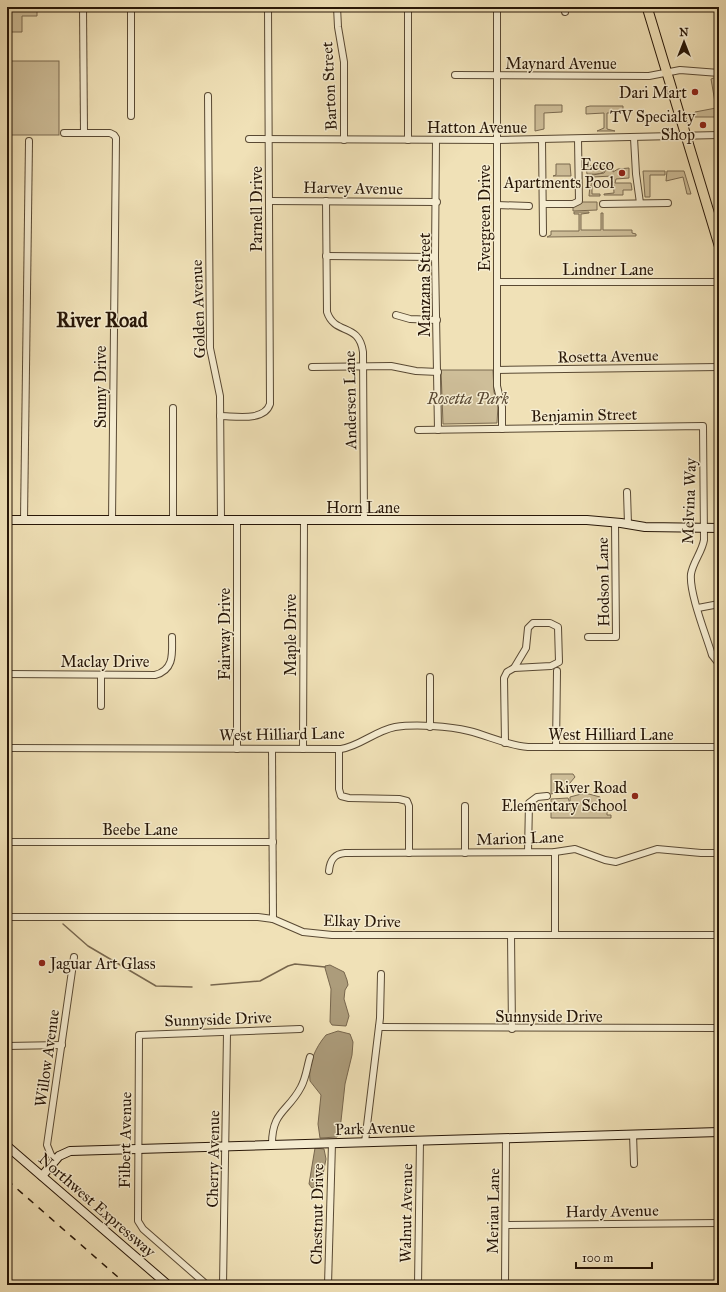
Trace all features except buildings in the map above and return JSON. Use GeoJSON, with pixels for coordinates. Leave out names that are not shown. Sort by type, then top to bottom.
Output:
{"type":"FeatureCollection","features":[{"type":"Feature","properties":{"kind":"main road"},"geometry":{"type":"LineString","coordinates":[[647,7],[719,244]]}},
{"type":"Feature","properties":{"kind":"street"},"geometry":{"type":"LineString","coordinates":[[64,133],[84,133],[83,7]]}},
{"type":"Feature","properties":{"kind":"street"},"geometry":{"type":"LineString","coordinates":[[131,7],[131,116]]}},
{"type":"Feature","properties":{"kind":"street","name":"Parnell Drive"},"geometry":{"type":"LineString","coordinates":[[220,416],[255,416],[267,410],[270,397],[268,7]]}},
{"type":"Feature","properties":{"kind":"street","name":"Barton Street"},"geometry":{"type":"LineString","coordinates":[[336,7],[344,62],[344,140]]}},
{"type":"Feature","properties":{"kind":"street"},"geometry":{"type":"LineString","coordinates":[[408,7],[408,140]]}},
{"type":"Feature","properties":{"kind":"street","name":"Evergreen Drive"},"geometry":{"type":"LineString","coordinates":[[497,7],[497,391],[502,407],[502,429]]}},
{"type":"Feature","properties":{"kind":"street","name":"Maynard Avenue"},"geometry":{"type":"LineString","coordinates":[[455,75],[649,76],[680,70],[719,73]]}},
{"type":"Feature","properties":{"kind":"street","name":"Golden Avenue"},"geometry":{"type":"LineString","coordinates":[[208,96],[210,343],[212,360],[219,389],[221,520]]}},
{"type":"Feature","properties":{"kind":"street","name":"Sunny Drive"},"geometry":{"type":"LineString","coordinates":[[84,133],[114,135],[116,138],[112,520]]}},
{"type":"Feature","properties":{"kind":"street","name":"Hatton Avenue"},"geometry":{"type":"LineString","coordinates":[[249,139],[542,140],[719,135]]}},
{"type":"Feature","properties":{"kind":"street"},"geometry":{"type":"LineString","coordinates":[[634,138],[640,203]]}},
{"type":"Feature","properties":{"kind":"street"},"geometry":{"type":"LineString","coordinates":[[543,204],[573,204],[579,201],[578,139]]}},
{"type":"Feature","properties":{"kind":"street","name":"Manzana Street"},"geometry":{"type":"LineString","coordinates":[[436,140],[435,257],[438,430]]}},
{"type":"Feature","properties":{"kind":"street"},"geometry":{"type":"LineString","coordinates":[[542,140],[543,232]]}},
{"type":"Feature","properties":{"kind":"street"},"geometry":{"type":"LineString","coordinates":[[24,520],[29,141]]}},
{"type":"Feature","properties":{"kind":"street","name":"Harvey Avenue"},"geometry":{"type":"LineString","coordinates":[[269,200],[436,202]]}},
{"type":"Feature","properties":{"kind":"street","name":"Andersen Lane"},"geometry":{"type":"LineString","coordinates":[[326,201],[327,312],[329,318],[338,327],[354,333],[361,341],[363,352],[364,521]]}},
{"type":"Feature","properties":{"kind":"street"},"geometry":{"type":"LineString","coordinates":[[603,204],[668,203]]}},
{"type":"Feature","properties":{"kind":"street"},"geometry":{"type":"LineString","coordinates":[[497,206],[529,206]]}},
{"type":"Feature","properties":{"kind":"street"},"geometry":{"type":"LineString","coordinates":[[326,256],[435,257]]}},
{"type":"Feature","properties":{"kind":"street","name":"Lindner Lane"},"geometry":{"type":"LineString","coordinates":[[497,282],[719,282]]}},
{"type":"Feature","properties":{"kind":"street"},"geometry":{"type":"LineString","coordinates":[[396,315],[410,319],[437,320]]}},
{"type":"Feature","properties":{"kind":"street"},"geometry":{"type":"LineString","coordinates":[[312,367],[398,367],[416,372],[438,372]]}},
{"type":"Feature","properties":{"kind":"street","name":"Rosetta Avenue"},"geometry":{"type":"LineString","coordinates":[[497,370],[719,367]]}},
{"type":"Feature","properties":{"kind":"street"},"geometry":{"type":"LineString","coordinates":[[173,408],[173,520]]}},
{"type":"Feature","properties":{"kind":"street","name":"Benjamin Street"},"geometry":{"type":"LineString","coordinates":[[418,430],[703,426]]}},
{"type":"Feature","properties":{"kind":"street","name":"Melvina Way"},"geometry":{"type":"LineString","coordinates":[[703,426],[703,545],[693,568],[691,578],[692,588],[712,655],[719,664]]}},
{"type":"Feature","properties":{"kind":"street"},"geometry":{"type":"LineString","coordinates":[[627,492],[628,524]]}},
{"type":"Feature","properties":{"kind":"street","name":"Horn Lane"},"geometry":{"type":"LineString","coordinates":[[7,520],[587,520],[615,522],[645,527],[719,528]]}},
{"type":"Feature","properties":{"kind":"street","name":"Fairway Drive"},"geometry":{"type":"LineString","coordinates":[[237,520],[237,748]]}},
{"type":"Feature","properties":{"kind":"street","name":"Maple Drive"},"geometry":{"type":"LineString","coordinates":[[303,749],[304,520]]}},
{"type":"Feature","properties":{"kind":"street","name":"Hodson Lane"},"geometry":{"type":"LineString","coordinates":[[588,637],[616,637],[615,522]]}},
{"type":"Feature","properties":{"kind":"street"},"geometry":{"type":"LineString","coordinates":[[698,608],[719,604]]}},
{"type":"Feature","properties":{"kind":"street"},"geometry":{"type":"LineString","coordinates":[[505,744],[504,678],[507,672],[514,668],[551,666],[557,664],[559,657],[559,630],[556,625],[536,623],[530,626],[527,643],[514,668]]}},
{"type":"Feature","properties":{"kind":"street","name":"Maclay Drive"},"geometry":{"type":"LineString","coordinates":[[7,674],[155,675],[164,672],[172,661],[172,637]]}},
{"type":"Feature","properties":{"kind":"street"},"geometry":{"type":"LineString","coordinates":[[556,747],[557,671]]}},
{"type":"Feature","properties":{"kind":"street"},"geometry":{"type":"LineString","coordinates":[[101,675],[101,706]]}},
{"type":"Feature","properties":{"kind":"street"},"geometry":{"type":"LineString","coordinates":[[430,677],[430,727]]}},
{"type":"Feature","properties":{"kind":"street","name":"West Hilliard Lane"},"geometry":{"type":"LineString","coordinates":[[7,748],[339,749],[352,746],[390,728],[430,727],[469,731],[505,744],[528,747],[719,747]]}},
{"type":"Feature","properties":{"kind":"street"},"geometry":{"type":"LineString","coordinates":[[272,749],[273,919]]}},
{"type":"Feature","properties":{"kind":"street"},"geometry":{"type":"LineString","coordinates":[[339,749],[338,796],[349,798],[408,799],[409,852]]}},
{"type":"Feature","properties":{"kind":"street"},"geometry":{"type":"LineString","coordinates":[[528,852],[528,806],[533,798],[547,796]]}},
{"type":"Feature","properties":{"kind":"street"},"geometry":{"type":"LineString","coordinates":[[465,806],[465,853]]}},
{"type":"Feature","properties":{"kind":"street","name":"Beebe Lane"},"geometry":{"type":"LineString","coordinates":[[7,842],[273,842]]}},
{"type":"Feature","properties":{"kind":"street","name":"Marion Lane"},"geometry":{"type":"LineString","coordinates":[[329,871],[332,859],[341,853],[555,852],[575,849],[605,860],[616,862],[657,849],[701,854],[719,853]]}},
{"type":"Feature","properties":{"kind":"street"},"geometry":{"type":"LineString","coordinates":[[555,852],[555,935]]}},
{"type":"Feature","properties":{"kind":"street","name":"Elkay Drive"},"geometry":{"type":"LineString","coordinates":[[7,917],[251,917],[273,919],[303,932],[328,935],[719,935]]}},
{"type":"Feature","properties":{"kind":"street"},"geometry":{"type":"LineString","coordinates":[[511,935],[512,1029]]}},
{"type":"Feature","properties":{"kind":"street","name":"Willow Avenue"},"geometry":{"type":"LineString","coordinates":[[56,1160],[51,1155],[47,1145],[74,957]]}},
{"type":"Feature","properties":{"kind":"street"},"geometry":{"type":"LineString","coordinates":[[365,1142],[379,1027],[381,974]]}},
{"type":"Feature","properties":{"kind":"street","name":"Sunnyside Drive"},"geometry":{"type":"LineString","coordinates":[[379,1027],[512,1029],[719,1028]]}},
{"type":"Feature","properties":{"kind":"street","name":"Sunnyside Drive"},"geometry":{"type":"LineString","coordinates":[[138,1036],[140,1034],[300,1030]]}},
{"type":"Feature","properties":{"kind":"street","name":"Cherry Avenue"},"geometry":{"type":"LineString","coordinates":[[223,1285],[227,1033]]}},
{"type":"Feature","properties":{"kind":"street","name":"Filbert Avenue"},"geometry":{"type":"LineString","coordinates":[[138,1036],[138,1221],[143,1229],[207,1285]]}},
{"type":"Feature","properties":{"kind":"street"},"geometry":{"type":"LineString","coordinates":[[7,1046],[62,1045]]}},
{"type":"Feature","properties":{"kind":"street"},"geometry":{"type":"LineString","coordinates":[[272,1144],[273,1129],[276,1119],[303,1085],[310,1057]]}},
{"type":"Feature","properties":{"kind":"street","name":"Park Avenue"},"geometry":{"type":"LineString","coordinates":[[42,1176],[62,1154],[70,1151],[719,1132]]}},
{"type":"Feature","properties":{"kind":"street"},"geometry":{"type":"LineString","coordinates":[[633,1134],[634,1164]]}},
{"type":"Feature","properties":{"kind":"street","name":"Meriau Lane"},"geometry":{"type":"LineString","coordinates":[[505,1285],[506,1138]]}},
{"type":"Feature","properties":{"kind":"street","name":"Walnut Avenue"},"geometry":{"type":"LineString","coordinates":[[418,1285],[420,1140]]}},
{"type":"Feature","properties":{"kind":"street","name":"Chestnut Drive"},"geometry":{"type":"LineString","coordinates":[[328,1285],[332,1143]]}},
{"type":"Feature","properties":{"kind":"street","name":"Northwest Expressway"},"geometry":{"type":"LineString","coordinates":[[7,1146],[168,1285]]}},
{"type":"Feature","properties":{"kind":"street","name":"Hardy Avenue"},"geometry":{"type":"LineString","coordinates":[[506,1225],[719,1223]]}},
{"type":"Feature","properties":{"kind":"green space"},"geometry":{"type":"Polygon","coordinates":[[[9,7],[37,7],[37,16],[22,16],[22,32],[9,32],[9,7]]]}},
{"type":"Feature","properties":{"kind":"green space"},"geometry":{"type":"Polygon","coordinates":[[[7,61],[59,61],[59,135],[7,135],[7,61]]]}},
{"type":"Feature","properties":{"kind":"green space"},"geometry":{"type":"Polygon","coordinates":[[[719,76],[719,117],[695,117],[695,112],[716,108],[711,79],[719,76]]]}},
{"type":"Feature","properties":{"kind":"green space"},"geometry":{"type":"Polygon","coordinates":[[[535,105],[562,105],[562,112],[544,113],[544,129],[535,131],[535,105]]]}},
{"type":"Feature","properties":{"kind":"green space"},"geometry":{"type":"Polygon","coordinates":[[[623,106],[623,113],[607,113],[607,129],[615,131],[597,131],[604,128],[604,113],[586,114],[586,107],[623,106]]]}},
{"type":"Feature","properties":{"kind":"green space"},"geometry":{"type":"Polygon","coordinates":[[[556,164],[570,164],[571,176],[553,176],[556,175],[556,164]]]}},
{"type":"Feature","properties":{"kind":"green space"},"geometry":{"type":"Polygon","coordinates":[[[608,165],[607,169],[602,173],[587,174],[586,166],[608,165]]]}},
{"type":"Feature","properties":{"kind":"green space"},"geometry":{"type":"Polygon","coordinates":[[[609,165],[613,165],[613,172],[618,169],[629,168],[629,178],[616,179],[615,183],[631,183],[632,190],[623,190],[623,195],[604,195],[614,193],[613,176],[592,177],[592,194],[600,194],[600,196],[589,196],[590,185],[588,185],[587,176],[604,173],[609,165]]]}},
{"type":"Feature","properties":{"kind":"green space"},"geometry":{"type":"Polygon","coordinates":[[[643,171],[665,171],[665,175],[650,175],[650,197],[645,197],[643,171]]]}},
{"type":"Feature","properties":{"kind":"green space"},"geometry":{"type":"Polygon","coordinates":[[[667,171],[684,171],[691,194],[687,194],[683,177],[666,181],[667,171]]]}},
{"type":"Feature","properties":{"kind":"green space"},"geometry":{"type":"Polygon","coordinates":[[[582,202],[597,202],[597,210],[573,211],[573,207],[582,202]]]}},
{"type":"Feature","properties":{"kind":"green space"},"geometry":{"type":"Polygon","coordinates":[[[574,212],[589,212],[581,214],[581,230],[601,230],[601,213],[603,213],[603,230],[632,230],[632,233],[636,234],[636,236],[547,237],[551,235],[551,231],[579,231],[579,214],[574,214],[574,212]]]}},
{"type":"Feature","properties":{"kind":"green space","name":"Rosetta Park"},"geometry":{"type":"Polygon","coordinates":[[[441,370],[493,370],[494,392],[498,405],[497,423],[443,424],[441,370]]]}},
{"type":"Feature","properties":{"kind":"green space"},"geometry":{"type":"Polygon","coordinates":[[[551,774],[573,774],[575,777],[563,791],[551,794],[551,774]]]}},
{"type":"Feature","properties":{"kind":"green space"},"geometry":{"type":"Polygon","coordinates":[[[585,793],[600,797],[600,810],[607,811],[607,815],[611,815],[611,818],[551,818],[551,799],[568,798],[570,803],[570,797],[585,793]]]}},
{"type":"Feature","properties":{"kind":"shaded area"},"geometry":{"type":"Polygon","coordinates":[[[330,965],[344,972],[347,980],[348,985],[345,990],[344,999],[349,1016],[346,1026],[332,1025],[330,1022],[331,989],[325,966],[330,965]]]}},
{"type":"Feature","properties":{"kind":"shaded area"},"geometry":{"type":"Polygon","coordinates":[[[338,1031],[350,1034],[353,1042],[352,1055],[345,1084],[340,1130],[337,1137],[320,1138],[318,1124],[321,1095],[310,1081],[311,1062],[326,1035],[338,1031]]]}},
{"type":"Feature","properties":{"kind":"shaded area"},"geometry":{"type":"Polygon","coordinates":[[[315,1148],[324,1149],[326,1159],[321,1184],[312,1188],[309,1184],[315,1148]]]}},
{"type":"Feature","properties":{"kind":"waterway"},"geometry":{"type":"LineString","coordinates":[[63,924],[88,946],[156,986],[192,987]]}},
{"type":"Feature","properties":{"kind":"waterway"},"geometry":{"type":"LineString","coordinates":[[211,985],[260,981],[288,966],[295,964],[325,967]]}},
{"type":"Feature","properties":{"kind":"railway"},"geometry":{"type":"LineString","coordinates":[[7,1180],[127,1285]]}},
{"type":"Feature","properties":{"kind":"place","name":"Dari Mart"},"geometry":{"type":"Point","coordinates":[695,92]}},
{"type":"Feature","properties":{"kind":"place","name":"TV Specialty Shop"},"geometry":{"type":"Point","coordinates":[703,125]}},
{"type":"Feature","properties":{"kind":"place","name":"Ecco Apartments Pool"},"geometry":{"type":"Point","coordinates":[622,173]}},
{"type":"Feature","properties":{"kind":"place","name":"River Road Elementary School"},"geometry":{"type":"Point","coordinates":[635,796]}},
{"type":"Feature","properties":{"kind":"place","name":"Jaguar Art Glass"},"geometry":{"type":"Point","coordinates":[42,963]}},
{"type":"Feature","properties":{"kind":"district","name":"River Road"},"geometry":{"type":"Point","coordinates":[102,320]}}]}
